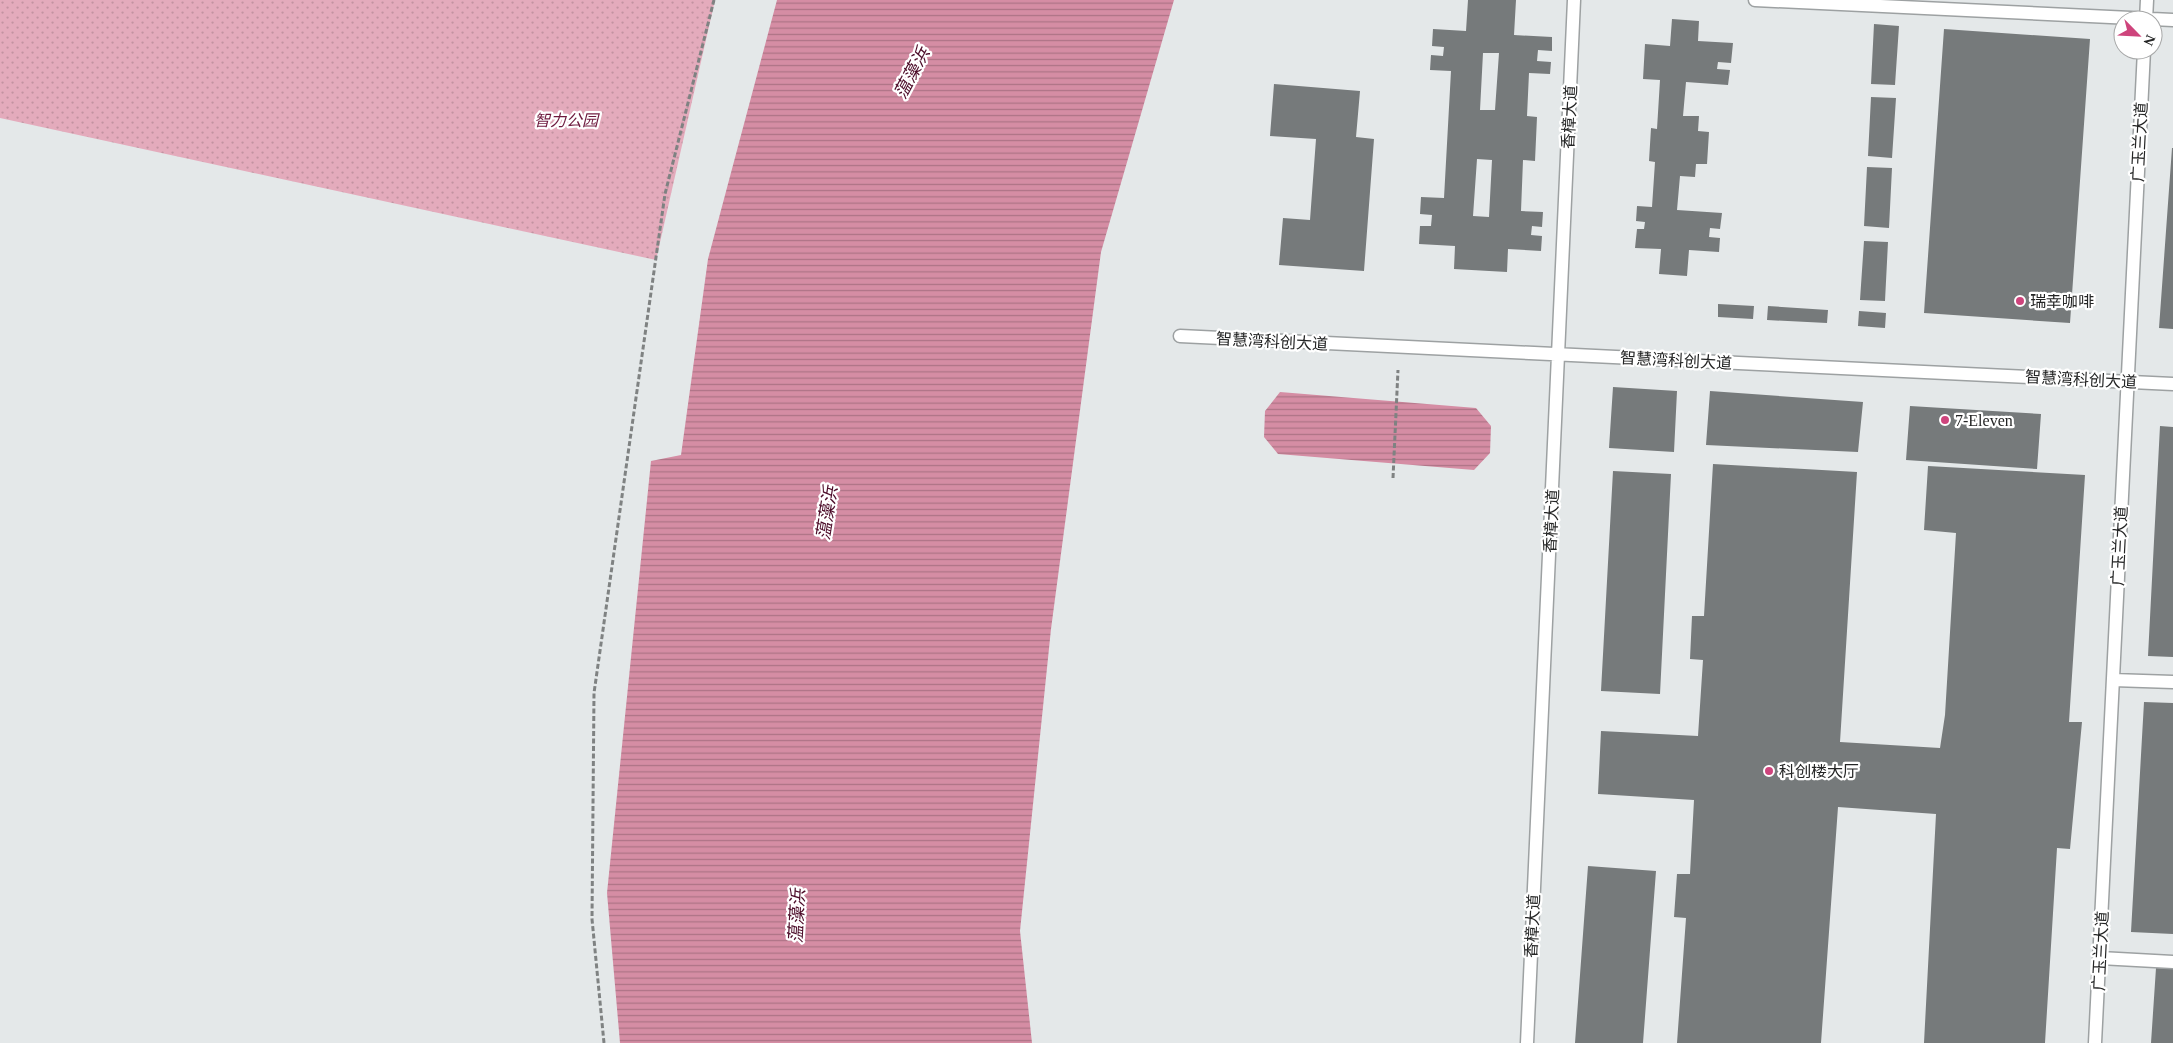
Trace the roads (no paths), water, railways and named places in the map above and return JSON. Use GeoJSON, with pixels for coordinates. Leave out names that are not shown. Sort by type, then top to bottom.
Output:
{"type":"FeatureCollection","features":[{"type":"Feature","properties":{"kind":"lane","name":"香樟大道"},"geometry":{"type":"LineString","coordinates":[[1527,1043],[1574,0]]}},
{"type":"Feature","properties":{"kind":"lane"},"geometry":{"type":"LineString","coordinates":[[1755,0],[2113,17]]}},
{"type":"Feature","properties":{"kind":"lane","name":"广玉兰大道"},"geometry":{"type":"LineString","coordinates":[[2096,1043],[2143,60]]}},
{"type":"Feature","properties":{"kind":"lane","name":"智慧湾科创大道"},"geometry":{"type":"LineString","coordinates":[[1180,336],[2173,384]]}},
{"type":"Feature","properties":{"kind":"lane"},"geometry":{"type":"LineString","coordinates":[[2113,680],[2173,682]]}},
{"type":"Feature","properties":{"kind":"lane"},"geometry":{"type":"LineString","coordinates":[[2100,958],[2173,962]]}},
{"type":"Feature","properties":{"kind":"water","name":"蕰藻浜"},"geometry":{"type":"Polygon","coordinates":[[[777,0],[1174,0],[1101,252],[1051,629],[1020,931],[1032,1043],[620,1043],[607,893],[651,461],[681,455],[708,259],[777,0]]]}},
{"type":"Feature","properties":{"kind":"water"},"geometry":{"type":"Polygon","coordinates":[[[1280,392],[1476,408],[1491,426],[1490,453],[1474,470],[1278,454],[1264,437],[1265,411],[1280,392]]]}},
{"type":"Feature","properties":{"kind":"place","name":"瑞幸咖啡"},"geometry":{"type":"Point","coordinates":[2020,301]}},
{"type":"Feature","properties":{"kind":"place","name":"7-Eleven"},"geometry":{"type":"Point","coordinates":[1945,420]}},
{"type":"Feature","properties":{"kind":"place","name":"科创楼大厅"},"geometry":{"type":"Point","coordinates":[1769,771]}},
{"type":"Feature","properties":{"kind":"park label","name":"智力公园"},"geometry":{"type":"Point","coordinates":[566,120]}}]}
